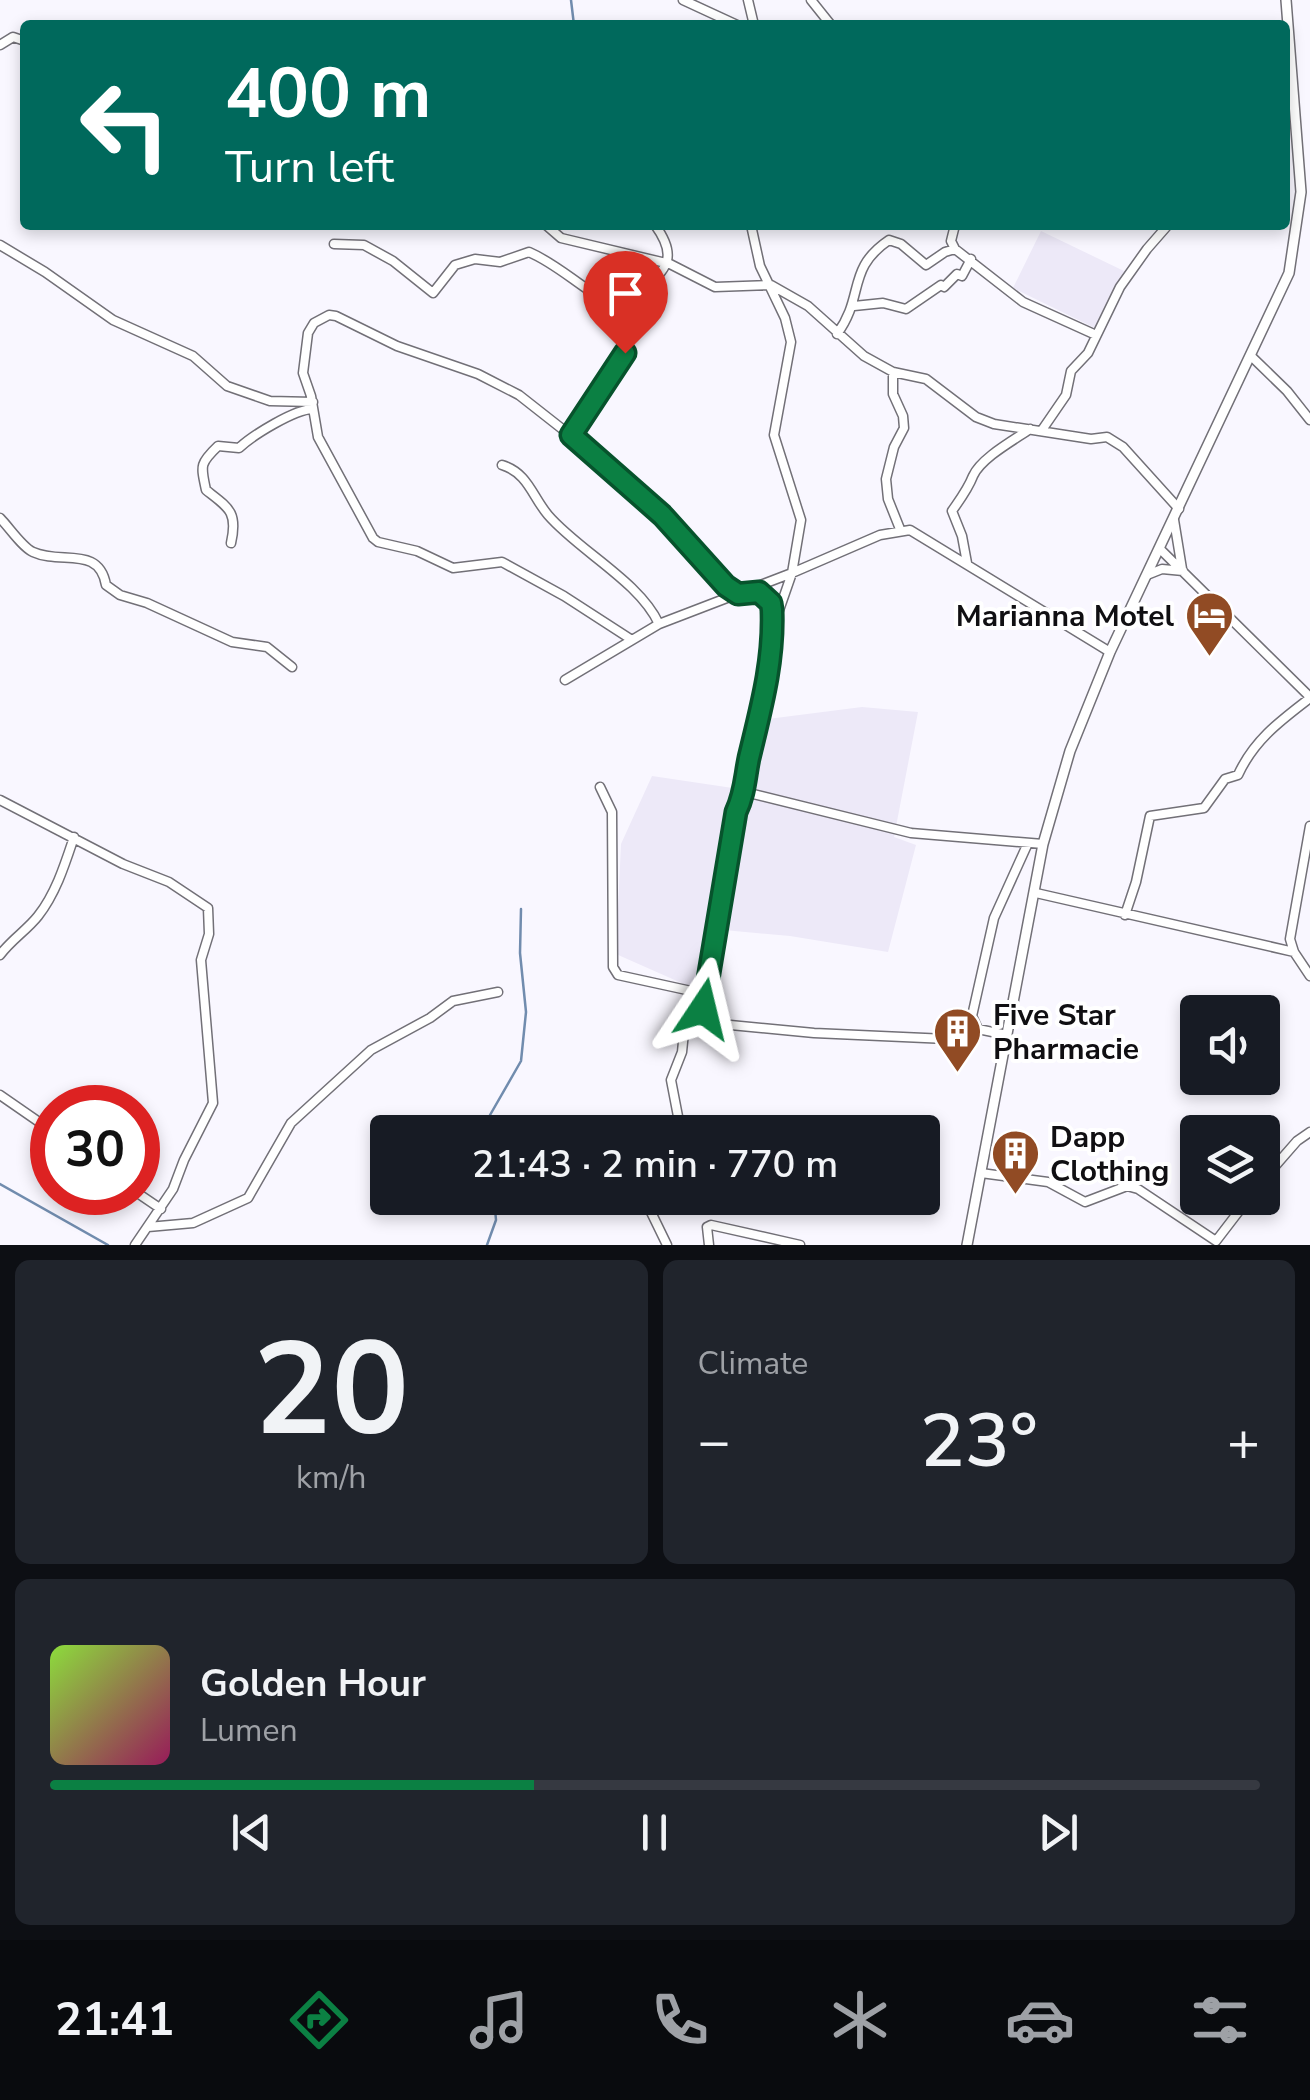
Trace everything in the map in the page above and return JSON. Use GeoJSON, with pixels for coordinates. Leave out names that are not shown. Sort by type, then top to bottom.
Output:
{"type":"FeatureCollection","features":[{"type":"Feature","properties":{"kind":"main road"},"geometry":{"type":"LineString","coordinates":[[967,1245],[1036,893],[1042,844],[1070,751],[1110,652],[1290,273],[1301,192],[1290,41]]}},
{"type":"Feature","properties":{"kind":"street"},"geometry":{"type":"LineString","coordinates":[[683,0],[726,20]]}},
{"type":"Feature","properties":{"kind":"street"},"geometry":{"type":"LineString","coordinates":[[812,0],[827,20]]}},
{"type":"Feature","properties":{"kind":"street"},"geometry":{"type":"LineString","coordinates":[[1290,107],[1296,102]]}},
{"type":"Feature","properties":{"kind":"street"},"geometry":{"type":"LineString","coordinates":[[551,230],[560,238],[668,264],[716,287],[771,285],[808,306],[837,334],[893,372],[926,379],[976,418],[1114,441],[1179,508]]}},
{"type":"Feature","properties":{"kind":"street"},"geometry":{"type":"LineString","coordinates":[[571,435],[622,361],[632,330],[633,302],[668,264],[670,249],[658,230]]}},
{"type":"Feature","properties":{"kind":"street"},"geometry":{"type":"LineString","coordinates":[[752,230],[760,266],[771,285],[791,342],[774,435],[801,520],[792,573],[773,633]]}},
{"type":"Feature","properties":{"kind":"street"},"geometry":{"type":"LineString","coordinates":[[954,230],[950,240],[955,249],[1023,302],[1096,335]]}},
{"type":"Feature","properties":{"kind":"street"},"geometry":{"type":"LineString","coordinates":[[1042,430],[1066,395],[1072,371],[1088,353],[1131,271],[1164,230]]}},
{"type":"Feature","properties":{"kind":"street"},"geometry":{"type":"LineString","coordinates":[[837,334],[854,306],[857,281],[867,256],[888,240],[901,244],[926,265],[955,249]]}},
{"type":"Feature","properties":{"kind":"street"},"geometry":{"type":"LineString","coordinates":[[334,244],[364,245],[393,261],[433,293],[455,265],[478,258],[500,262],[529,252],[553,264],[592,293],[611,299],[630,316]]}},
{"type":"Feature","properties":{"kind":"street"},"geometry":{"type":"LineString","coordinates":[[0,245],[112,320],[193,356],[226,386],[270,401],[313,405]]}},
{"type":"Feature","properties":{"kind":"street"},"geometry":{"type":"LineString","coordinates":[[854,306],[883,303],[906,309],[940,285],[944,287],[956,274],[962,276],[970,258]]}},
{"type":"Feature","properties":{"kind":"street"},"geometry":{"type":"LineString","coordinates":[[632,640],[502,562],[453,568],[430,556],[378,542],[318,436],[303,373],[311,327],[330,314],[411,352],[478,374],[519,395],[662,515],[716,576],[743,593],[759,592],[771,603],[772,662],[745,792],[736,812],[703,1009],[699,1024],[684,1032],[682,1052],[671,1080],[678,1115]]}},
{"type":"Feature","properties":{"kind":"street"},"geometry":{"type":"LineString","coordinates":[[1252,357],[1310,420]]}},
{"type":"Feature","properties":{"kind":"street"},"geometry":{"type":"LineString","coordinates":[[893,372],[893,394],[904,428],[886,478],[888,499],[900,530]]}},
{"type":"Feature","properties":{"kind":"street"},"geometry":{"type":"LineString","coordinates":[[231,543],[234,523],[225,502],[206,490],[201,470],[204,460],[218,446],[239,448],[268,426],[313,405]]}},
{"type":"Feature","properties":{"kind":"street"},"geometry":{"type":"LineString","coordinates":[[967,563],[952,510],[993,453],[1030,430]]}},
{"type":"Feature","properties":{"kind":"street"},"geometry":{"type":"LineString","coordinates":[[502,465],[527,481],[550,517],[628,587],[659,624]]}},
{"type":"Feature","properties":{"kind":"street"},"geometry":{"type":"LineString","coordinates":[[0,518],[31,552],[94,562],[104,572],[106,585],[120,595],[147,603],[232,642],[267,647],[292,667]]}},
{"type":"Feature","properties":{"kind":"street"},"geometry":{"type":"LineString","coordinates":[[1174,520],[1182,571]]}},
{"type":"Feature","properties":{"kind":"street"},"geometry":{"type":"LineString","coordinates":[[565,680],[659,624],[900,530],[920,535],[1110,652]]}},
{"type":"Feature","properties":{"kind":"street"},"geometry":{"type":"LineString","coordinates":[[1125,914],[1150,816],[1204,808],[1226,779],[1238,775],[1250,750],[1261,738],[1310,698],[1160,549]]}},
{"type":"Feature","properties":{"kind":"street"},"geometry":{"type":"LineString","coordinates":[[1147,574],[1182,571]]}},
{"type":"Feature","properties":{"kind":"street"},"geometry":{"type":"LineString","coordinates":[[600,787],[612,812],[612,967],[618,975],[706,994]]}},
{"type":"Feature","properties":{"kind":"street"},"geometry":{"type":"LineString","coordinates":[[745,792],[911,834],[1042,844]]}},
{"type":"Feature","properties":{"kind":"street"},"geometry":{"type":"LineString","coordinates":[[0,800],[123,864],[178,886],[208,908],[209,934],[200,960],[214,1103],[161,1209],[135,1245]]}},
{"type":"Feature","properties":{"kind":"street"},"geometry":{"type":"LineString","coordinates":[[1310,826],[1290,938],[1310,976]]}},
{"type":"Feature","properties":{"kind":"street"},"geometry":{"type":"LineString","coordinates":[[0,956],[54,892],[74,837]]}},
{"type":"Feature","properties":{"kind":"street"},"geometry":{"type":"LineString","coordinates":[[978,1029],[972,1016],[994,918],[1028,843]]}},
{"type":"Feature","properties":{"kind":"street"},"geometry":{"type":"LineString","coordinates":[[1036,893],[1294,952]]}},
{"type":"Feature","properties":{"kind":"street"},"geometry":{"type":"LineString","coordinates":[[1278,948],[1290,938]]}},
{"type":"Feature","properties":{"kind":"street"},"geometry":{"type":"LineString","coordinates":[[148,1227],[193,1224],[248,1198],[291,1123],[371,1050],[453,1001],[498,992]]}},
{"type":"Feature","properties":{"kind":"street"},"geometry":{"type":"LineString","coordinates":[[703,1009],[720,1024],[814,1033],[947,1039],[978,1029],[1007,1034]]}},
{"type":"Feature","properties":{"kind":"street"},"geometry":{"type":"LineString","coordinates":[[0,1094],[30,1115]]}},
{"type":"Feature","properties":{"kind":"street"},"geometry":{"type":"LineString","coordinates":[[1280,1160],[1310,1132]]}},
{"type":"Feature","properties":{"kind":"street"},"geometry":{"type":"LineString","coordinates":[[981,1173],[1048,1182],[1085,1202],[1127,1186],[1138,1189],[1217,1244],[1237,1215]]}},
{"type":"Feature","properties":{"kind":"street"},"geometry":{"type":"LineString","coordinates":[[652,1215],[667,1245]]}},
{"type":"Feature","properties":{"kind":"street"},"geometry":{"type":"LineString","coordinates":[[709,1245],[707,1227],[712,1225],[762,1241],[800,1245]]}},
{"type":"Feature","properties":{"kind":"shaded area"},"geometry":{"type":"Polygon","coordinates":[[[1041,231],[1124,271],[1095,328],[1013,288],[1041,231]]]}},
{"type":"Feature","properties":{"kind":"shaded area"},"geometry":{"type":"Polygon","coordinates":[[[862,707],[918,712],[894,837],[916,845],[888,952],[790,936],[713,929],[695,989],[616,954],[621,844],[652,776],[746,790],[761,720],[862,707]]]}},
{"type":"Feature","properties":{"kind":"waterway"},"geometry":{"type":"LineString","coordinates":[[571,0],[573,20]]}},
{"type":"Feature","properties":{"kind":"waterway"},"geometry":{"type":"LineString","coordinates":[[490,1115],[521,1061],[526,1012],[520,953],[521,909]]}},
{"type":"Feature","properties":{"kind":"waterway"},"geometry":{"type":"LineString","coordinates":[[0,1184],[108,1245]]}},
{"type":"Feature","properties":{"kind":"waterway"},"geometry":{"type":"LineString","coordinates":[[487,1245],[496,1215]]}},
{"type":"Feature","properties":{"kind":"place","name":"Marianna Motel"},"geometry":{"type":"Point","coordinates":[1209,658]}},
{"type":"Feature","properties":{"kind":"place","name":"Five Star Pharmacie"},"geometry":{"type":"Point","coordinates":[958,1074]}},
{"type":"Feature","properties":{"kind":"place","name":"Dapp Clothing"},"geometry":{"type":"Point","coordinates":[1015,1196]}},
{"type":"Feature","properties":{"kind":"route"},"geometry":{"type":"LineString","coordinates":[[625,353],[571,435],[662,515],[726,586],[738,594],[759,592],[771,603],[772,610],[772,662],[745,792],[736,812],[703,1009]]}}]}
